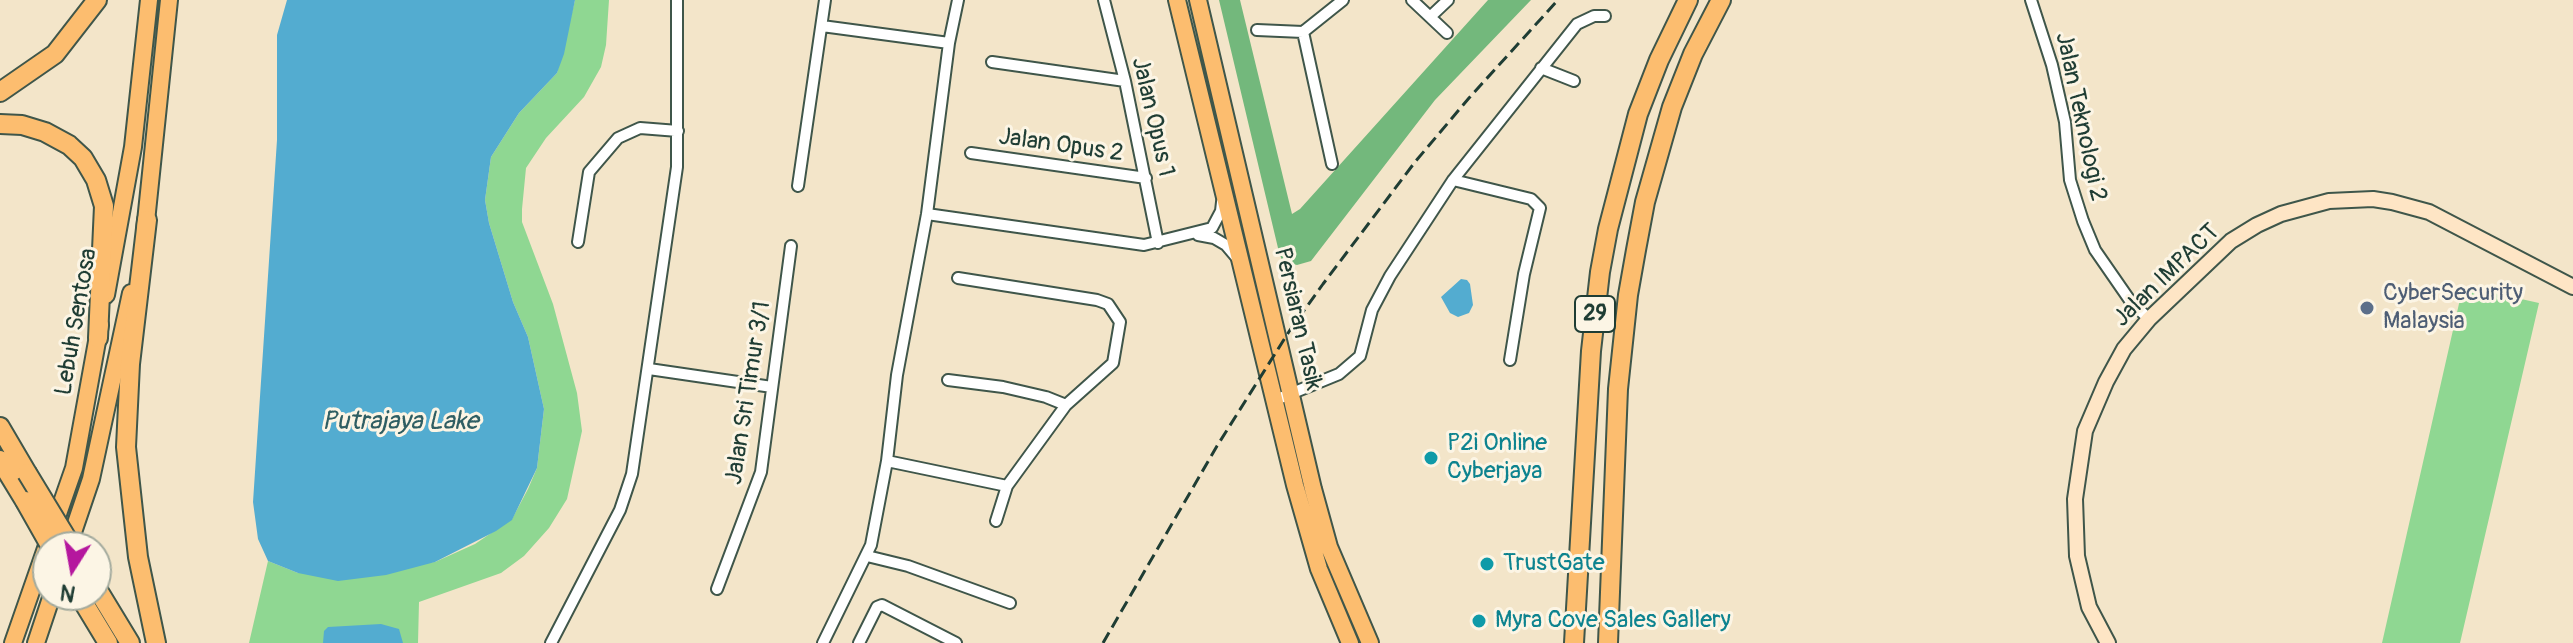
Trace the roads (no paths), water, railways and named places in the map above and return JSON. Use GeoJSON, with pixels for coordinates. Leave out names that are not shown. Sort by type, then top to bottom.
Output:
{"type":"FeatureCollection","features":[{"type":"Feature","properties":{"kind":"highway"},"geometry":{"type":"LineString","coordinates":[[0,92],[55,54],[97,0]]}},
{"type":"Feature","properties":{"kind":"highway","name":"29"},"geometry":{"type":"LineString","coordinates":[[1574,643],[1591,351],[1600,272],[1638,114],[1659,60],[1688,0]]}},
{"type":"Feature","properties":{"kind":"highway","name":"29"},"geometry":{"type":"LineString","coordinates":[[1608,643],[1618,389],[1628,295],[1645,202],[1672,107],[1693,54],[1721,0]]}},
{"type":"Feature","properties":{"kind":"highway"},"geometry":{"type":"LineString","coordinates":[[0,124],[34,128],[69,145],[83,158],[96,180],[104,206],[98,338]]}},
{"type":"Feature","properties":{"kind":"highway"},"geometry":{"type":"LineString","coordinates":[[147,220],[130,364],[126,447],[138,557],[156,643]]}},
{"type":"Feature","properties":{"kind":"highway"},"geometry":{"type":"LineString","coordinates":[[0,427],[61,531]]}},
{"type":"Feature","properties":{"kind":"highway"},"geometry":{"type":"LineString","coordinates":[[0,460],[42,531]]}},
{"type":"Feature","properties":{"kind":"highway"},"geometry":{"type":"LineString","coordinates":[[89,611],[108,643]]}},
{"type":"Feature","properties":{"kind":"highway"},"geometry":{"type":"LineString","coordinates":[[111,611],[130,643]]}},
{"type":"Feature","properties":{"kind":"main road","name":"Lebuh Sentosa"},"geometry":{"type":"LineString","coordinates":[[13,643],[74,468],[133,147],[149,0]]}},
{"type":"Feature","properties":{"kind":"main road","name":"Lebuh Sentosa"},"geometry":{"type":"LineString","coordinates":[[75,531],[91,479],[147,220],[169,0]]}},
{"type":"Feature","properties":{"kind":"main road","name":"Persiaran Tasik"},"geometry":{"type":"LineString","coordinates":[[1177,0],[1273,401],[1319,569],[1350,643]]}},
{"type":"Feature","properties":{"kind":"main road","name":"Persiaran Tasik"},"geometry":{"type":"LineString","coordinates":[[1198,0],[1290,395],[1329,547],[1370,643]]}},
{"type":"Feature","properties":{"kind":"main road"},"geometry":{"type":"LineString","coordinates":[[36,643],[47,611]]}},
{"type":"Feature","properties":{"kind":"street"},"geometry":{"type":"LineString","coordinates":[[551,643],[629,488],[676,178],[677,0]]}},
{"type":"Feature","properties":{"kind":"street"},"geometry":{"type":"LineString","coordinates":[[798,186],[825,0]]}},
{"type":"Feature","properties":{"kind":"street"},"geometry":{"type":"LineString","coordinates":[[823,643],[869,550],[887,461],[897,375],[927,214],[949,43],[958,0]]}},
{"type":"Feature","properties":{"kind":"street","name":"Jalan Opus 1"},"geometry":{"type":"LineString","coordinates":[[1104,0],[1125,81],[1158,243]]}},
{"type":"Feature","properties":{"kind":"street"},"geometry":{"type":"LineString","coordinates":[[1257,30],[1303,32],[1343,0]]}},
{"type":"Feature","properties":{"kind":"street"},"geometry":{"type":"LineString","coordinates":[[1412,0],[1447,33]]}},
{"type":"Feature","properties":{"kind":"street"},"geometry":{"type":"LineString","coordinates":[[1430,17],[1448,0]]}},
{"type":"Feature","properties":{"kind":"street","name":"Jalan Teknologi 2"},"geometry":{"type":"LineString","coordinates":[[2031,0],[2052,65],[2065,122],[2070,180],[2083,221],[2095,250],[2131,302],[2149,319]]}},
{"type":"Feature","properties":{"kind":"street"},"geometry":{"type":"LineString","coordinates":[[1273,401],[1339,374],[1360,356],[1372,310],[1390,276],[1453,180],[1577,24],[1594,16],[1605,16]]}},
{"type":"Feature","properties":{"kind":"street"},"geometry":{"type":"LineString","coordinates":[[822,26],[949,43]]}},
{"type":"Feature","properties":{"kind":"street"},"geometry":{"type":"LineString","coordinates":[[1303,32],[1332,164]]}},
{"type":"Feature","properties":{"kind":"street"},"geometry":{"type":"LineString","coordinates":[[992,62],[1125,81]]}},
{"type":"Feature","properties":{"kind":"street"},"geometry":{"type":"LineString","coordinates":[[1541,68],[1574,81]]}},
{"type":"Feature","properties":{"kind":"street"},"geometry":{"type":"LineString","coordinates":[[578,242],[589,172],[618,138],[640,128],[678,131]]}},
{"type":"Feature","properties":{"kind":"street","name":"Jalan Opus 2"},"geometry":{"type":"LineString","coordinates":[[971,153],[1146,178]]}},
{"type":"Feature","properties":{"kind":"street"},"geometry":{"type":"LineString","coordinates":[[1453,180],[1531,199],[1540,208],[1524,274],[1510,360]]}},
{"type":"Feature","properties":{"kind":"street"},"geometry":{"type":"LineString","coordinates":[[927,214],[1127,244],[1158,243],[1212,228],[1221,211],[1223,190]]}},
{"type":"Feature","properties":{"kind":"street","name":"Jalan IMPACT"},"geometry":{"type":"LineString","coordinates":[[2108,643],[2084,593],[2077,556],[2075,499],[2085,431],[2124,349],[2149,319],[2214,255],[2244,233],[2281,214],[2329,201],[2373,199],[2429,212],[2573,287]]}},
{"type":"Feature","properties":{"kind":"street"},"geometry":{"type":"LineString","coordinates":[[1190,234],[1214,238],[1226,245],[1241,262]]}},
{"type":"Feature","properties":{"kind":"street","name":"Jalan Sri Timur 3/1"},"geometry":{"type":"LineString","coordinates":[[717,589],[758,485],[764,460],[791,246]]}},
{"type":"Feature","properties":{"kind":"street"},"geometry":{"type":"LineString","coordinates":[[958,278],[1057,292],[1108,304],[1120,322],[1113,363],[1066,405],[1007,486],[996,521]]}},
{"type":"Feature","properties":{"kind":"street"},"geometry":{"type":"LineString","coordinates":[[649,369],[772,387]]}},
{"type":"Feature","properties":{"kind":"street"},"geometry":{"type":"LineString","coordinates":[[948,380],[1003,387],[1066,405]]}},
{"type":"Feature","properties":{"kind":"street"},"geometry":{"type":"LineString","coordinates":[[887,461],[1007,486]]}},
{"type":"Feature","properties":{"kind":"street"},"geometry":{"type":"LineString","coordinates":[[869,550],[1010,603]]}},
{"type":"Feature","properties":{"kind":"street"},"geometry":{"type":"LineString","coordinates":[[859,643],[877,607],[882,605],[956,643]]}},
{"type":"Feature","properties":{"kind":"water","name":"Putrajaya Lake"},"geometry":{"type":"Polygon","coordinates":[[[287,0],[575,0],[557,73],[519,113],[491,157],[485,200],[513,302],[528,337],[544,409],[537,468],[512,520],[435,562],[386,575],[338,581],[298,573],[268,561],[258,539],[253,502],[277,140],[277,35],[287,0]]]}},
{"type":"Feature","properties":{"kind":"water"},"geometry":{"type":"Polygon","coordinates":[[[1461,279],[1470,284],[1473,305],[1469,313],[1458,317],[1450,313],[1441,297],[1461,279]]]}},
{"type":"Feature","properties":{"kind":"water"},"geometry":{"type":"Polygon","coordinates":[[[381,624],[399,629],[403,643],[323,643],[324,631],[328,627],[381,624]]]}},
{"type":"Feature","properties":{"kind":"railway"},"geometry":{"type":"LineString","coordinates":[[1103,643],[1217,446],[1290,330],[1415,162],[1558,0]]}},
{"type":"Feature","properties":{"kind":"place","name":"CyberSecurity Malaysia"},"geometry":{"type":"Point","coordinates":[2367,308]}},
{"type":"Feature","properties":{"kind":"place","name":"P2i Online Cyberjaya"},"geometry":{"type":"Point","coordinates":[1431,458]}},
{"type":"Feature","properties":{"kind":"place","name":"TrustGate"},"geometry":{"type":"Point","coordinates":[1487,564]}},
{"type":"Feature","properties":{"kind":"place","name":"Myra Cove Sales Gallery"},"geometry":{"type":"Point","coordinates":[1479,621]}}]}
